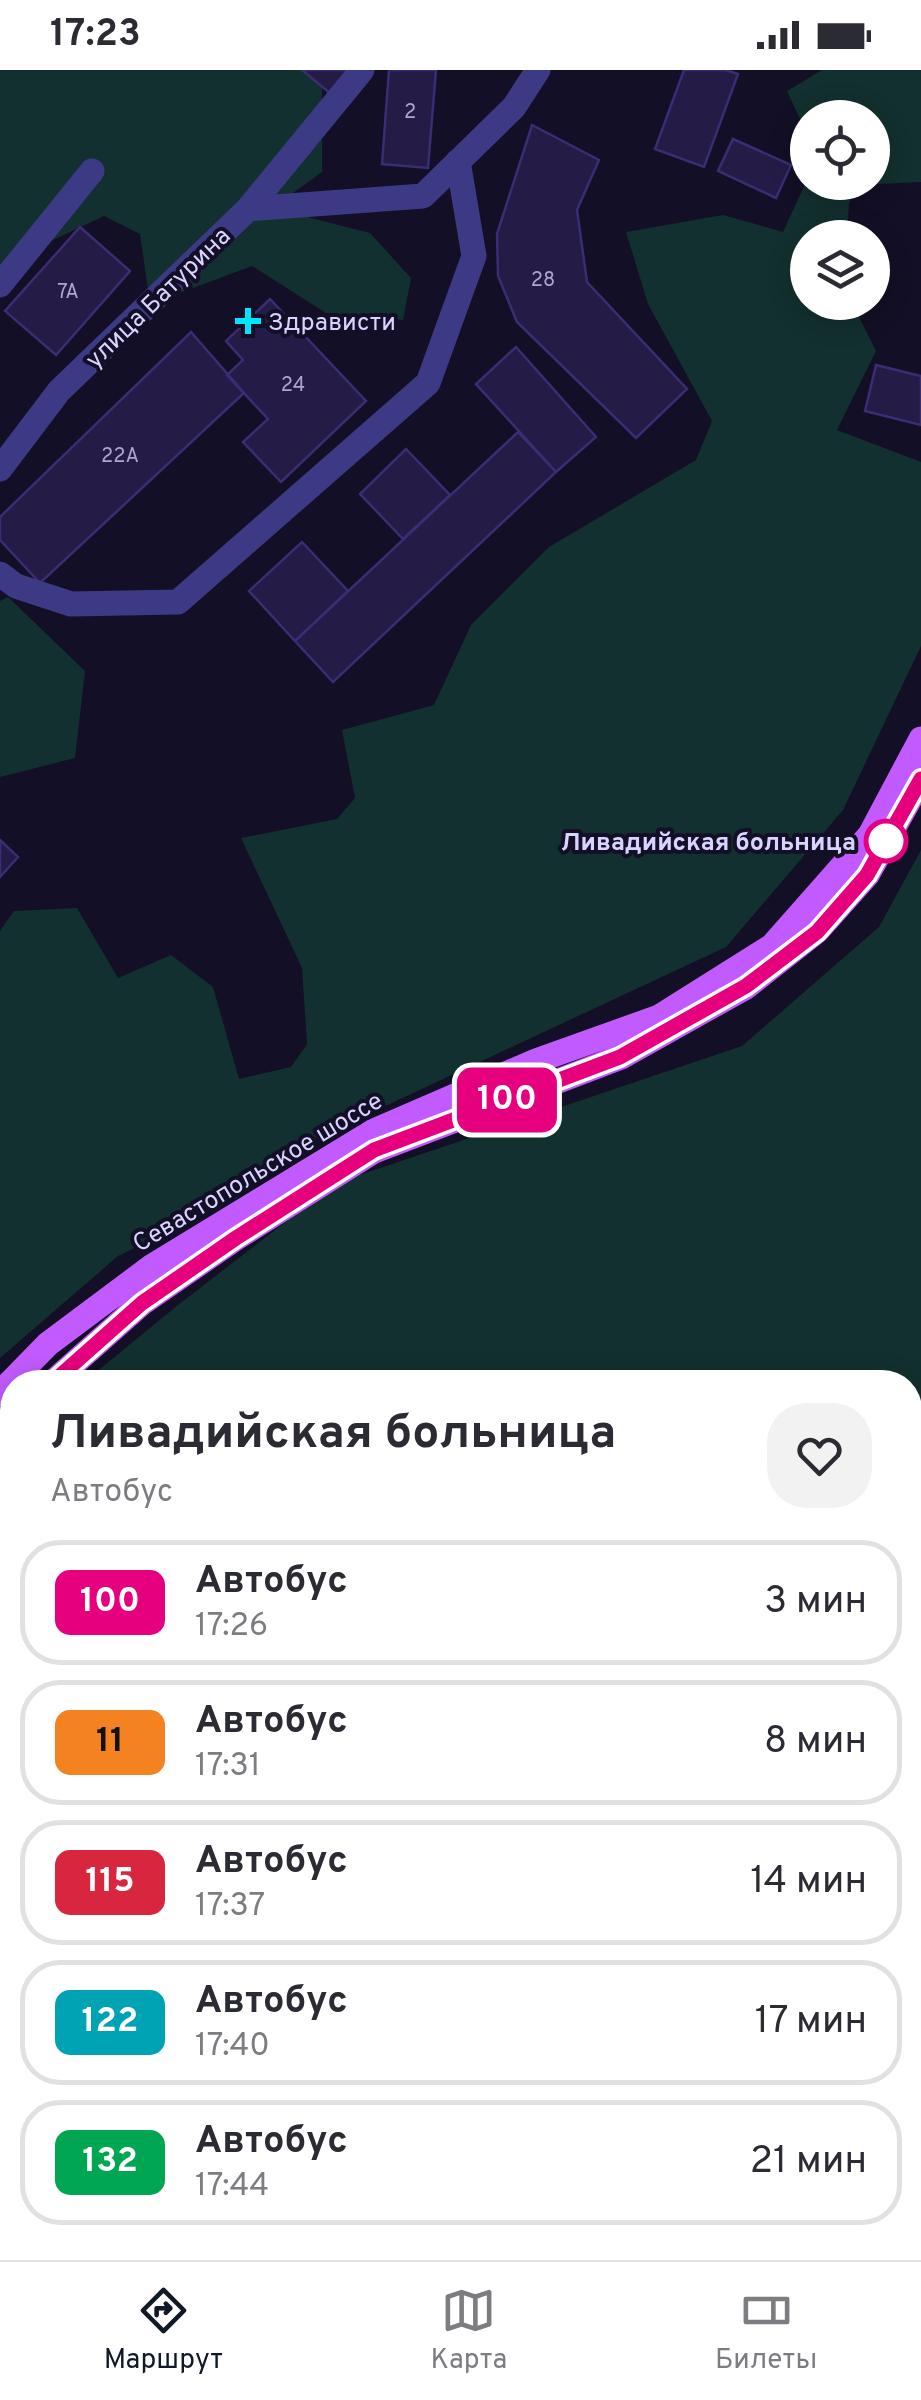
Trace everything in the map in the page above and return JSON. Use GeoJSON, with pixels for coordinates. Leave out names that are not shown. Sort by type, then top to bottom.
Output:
{"type":"FeatureCollection","features":[{"type":"Feature","properties":{"kind":"main road","name":"Севастопольское шоссе"},"geometry":{"type":"LineString","coordinates":[[23,1370],[48,1344],[151,1268],[374,1130],[536,1061],[659,1017],[772,946],[870,835],[921,739]]}},
{"type":"Feature","properties":{"kind":"main road"},"geometry":{"type":"LineString","coordinates":[[66,1370],[142,1303],[374,1150],[620,1057],[746,986],[817,932],[867,875],[921,779]]}},
{"type":"Feature","properties":{"kind":"street"},"geometry":{"type":"LineString","coordinates":[[248,210],[362,70]]}},
{"type":"Feature","properties":{"kind":"street","name":"улица Батурина"},"geometry":{"type":"LineString","coordinates":[[0,470],[59,391],[248,210],[423,196],[514,107],[538,70]]}},
{"type":"Feature","properties":{"kind":"street"},"geometry":{"type":"LineString","coordinates":[[0,574],[16,586],[72,604],[178,602],[428,383],[474,256],[458,161]]}},
{"type":"Feature","properties":{"kind":"street"},"geometry":{"type":"LineString","coordinates":[[0,285],[92,171]]}},
{"type":"Feature","properties":{"kind":"green space"},"geometry":{"type":"Polygon","coordinates":[[[0,70],[335,70],[322,86],[322,172],[272,208],[370,233],[411,278],[403,320],[326,313],[252,266],[150,304],[140,234],[104,216],[0,265],[0,70]]]}},
{"type":"Feature","properties":{"kind":"green space"},"geometry":{"type":"Polygon","coordinates":[[[822,70],[921,70],[921,182],[890,184],[890,100],[791,100],[787,91],[822,70]]]}},
{"type":"Feature","properties":{"kind":"green space"},"geometry":{"type":"Polygon","coordinates":[[[798,200],[851,200],[848,220],[790,220],[790,320],[860,320],[876,351],[837,430],[921,462],[921,646],[843,810],[726,947],[306,1143],[237,1198],[118,1256],[0,1358],[0,931],[14,911],[77,908],[118,978],[171,955],[213,987],[239,1079],[291,1067],[307,1044],[302,968],[241,838],[337,819],[355,798],[342,730],[434,705],[471,625],[549,547],[696,460],[712,421],[648,304],[626,232],[723,215],[783,232],[798,200]]]}},
{"type":"Feature","properties":{"kind":"green space"},"geometry":{"type":"Polygon","coordinates":[[[8,597],[85,671],[75,758],[0,777],[0,601],[8,597]]]}},
{"type":"Feature","properties":{"kind":"green space"},"geometry":{"type":"Polygon","coordinates":[[[921,850],[921,1370],[99,1370],[336,1183],[742,1046],[879,927],[921,850]]]}},
{"type":"Feature","properties":{"kind":"building"},"geometry":{"type":"Polygon","coordinates":[[[302,70],[350,70],[331,94],[302,70]]]}},
{"type":"Feature","properties":{"kind":"building"},"geometry":{"type":"Polygon","coordinates":[[[389,70],[436,70],[428,168],[382,164],[389,70]]]}},
{"type":"Feature","properties":{"kind":"building"},"geometry":{"type":"Polygon","coordinates":[[[684,70],[726,70],[738,74],[704,167],[655,149],[684,70]]]}},
{"type":"Feature","properties":{"kind":"building"},"geometry":{"type":"Polygon","coordinates":[[[532,125],[599,160],[577,210],[587,282],[687,389],[636,438],[517,322],[498,276],[497,234],[532,125]]]}},
{"type":"Feature","properties":{"kind":"building"},"geometry":{"type":"Polygon","coordinates":[[[733,139],[790,165],[776,198],[718,171],[733,139]]]}},
{"type":"Feature","properties":{"kind":"building"},"geometry":{"type":"Polygon","coordinates":[[[80,227],[130,271],[56,355],[5,311],[80,227]]]}},
{"type":"Feature","properties":{"kind":"building"},"geometry":{"type":"Polygon","coordinates":[[[270,299],[366,401],[281,482],[243,442],[268,419],[227,375],[243,360],[226,341],[270,299]]]}},
{"type":"Feature","properties":{"kind":"building"},"geometry":{"type":"Polygon","coordinates":[[[191,332],[244,393],[40,583],[0,540],[0,517],[191,332]]]}},
{"type":"Feature","properties":{"kind":"building"},"geometry":{"type":"Polygon","coordinates":[[[516,347],[596,437],[556,472],[476,384],[516,347]]]}},
{"type":"Feature","properties":{"kind":"building"},"geometry":{"type":"Polygon","coordinates":[[[876,365],[921,376],[921,425],[865,411],[876,365]]]}},
{"type":"Feature","properties":{"kind":"building"},"geometry":{"type":"Polygon","coordinates":[[[518,432],[556,472],[333,682],[295,641],[518,432]]]}},
{"type":"Feature","properties":{"kind":"building"},"geometry":{"type":"Polygon","coordinates":[[[406,449],[450,495],[403,539],[360,494],[406,449]]]}},
{"type":"Feature","properties":{"kind":"building"},"geometry":{"type":"Polygon","coordinates":[[[302,542],[348,591],[295,641],[249,591],[302,542]]]}},
{"type":"Feature","properties":{"kind":"building"},"geometry":{"type":"Polygon","coordinates":[[[0,840],[18,857],[0,877],[0,840]]]}},
{"type":"Feature","properties":{"kind":"bus line","name":"100"},"geometry":{"type":"LineString","coordinates":[[67,1370],[142,1303],[374,1150],[620,1057],[746,986],[817,932],[867,875],[921,779]]}},
{"type":"Feature","properties":{"kind":"place","name":"Здрависти"},"geometry":{"type":"Point","coordinates":[248,321]}},
{"type":"Feature","properties":{"kind":"place","name":"Ливадийская больница"},"geometry":{"type":"Point","coordinates":[886,841]}}]}
